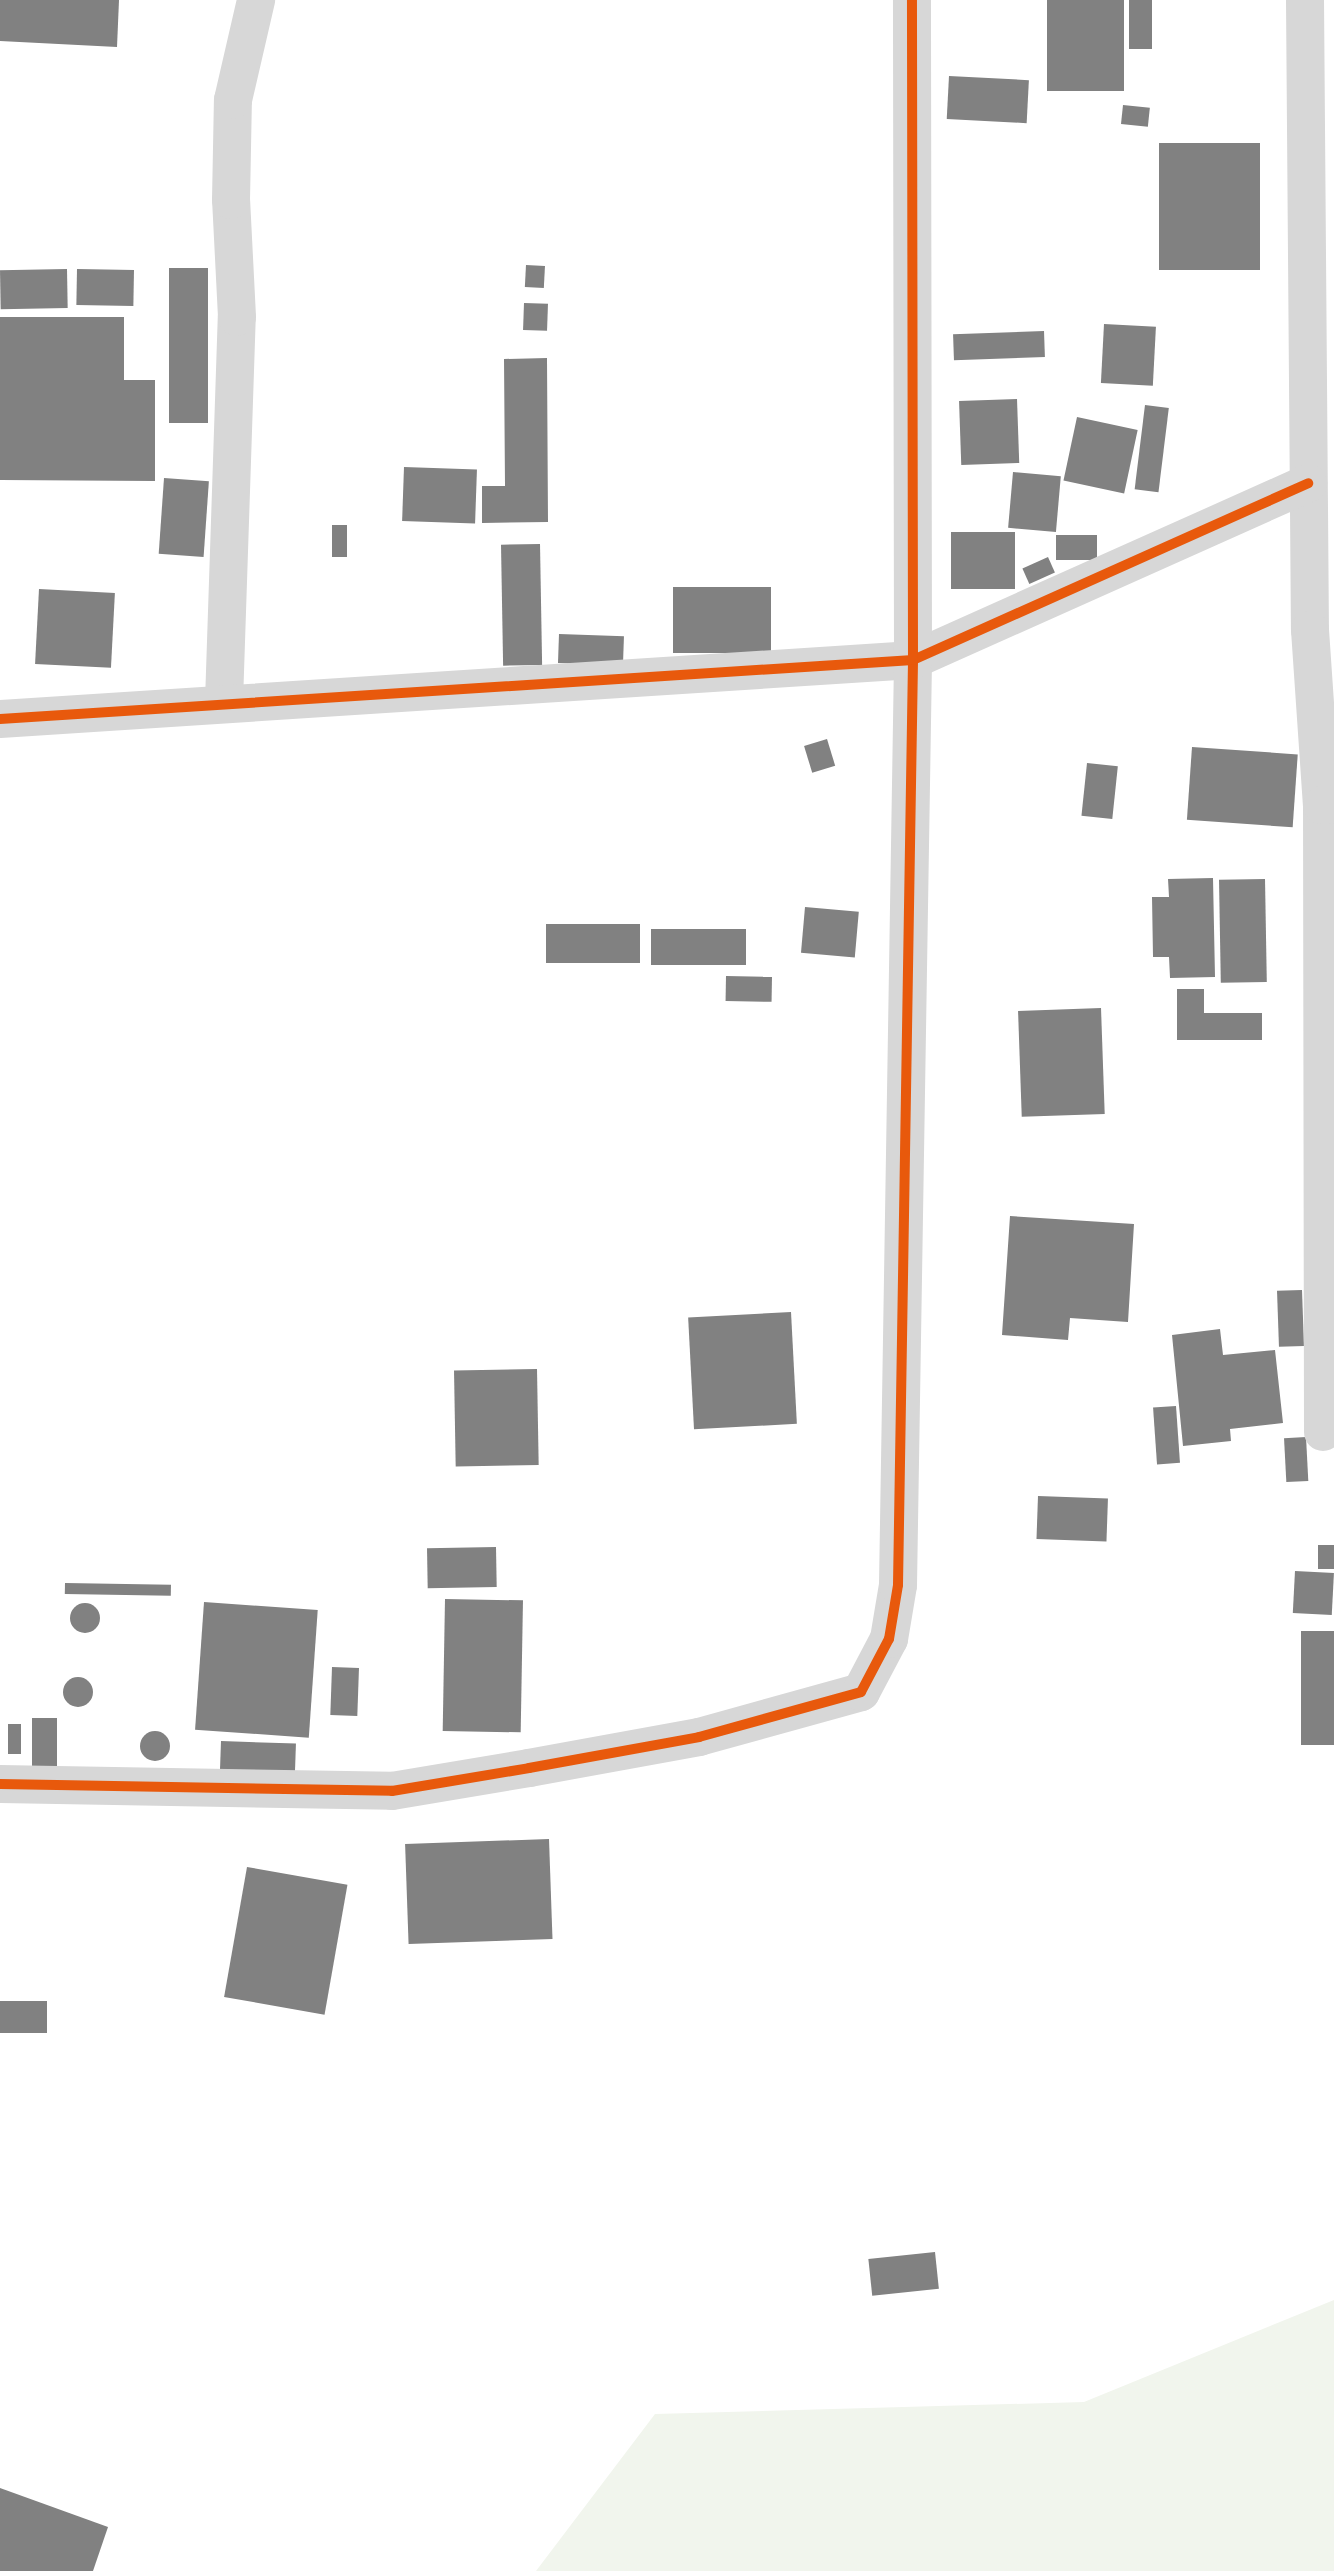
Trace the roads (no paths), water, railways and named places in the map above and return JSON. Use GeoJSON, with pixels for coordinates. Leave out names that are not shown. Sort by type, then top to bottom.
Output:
{"type":"FeatureCollection","features":[{"type":"Feature","properties":{"kind":"street"},"geometry":{"type":"LineString","coordinates":[[224,702],[237,317],[231,200],[233,100],[256,0]]}},
{"type":"Feature","properties":{"kind":"street"},"geometry":{"type":"LineString","coordinates":[[0,1784],[392,1791],[699,1737],[861,1692],[889,1639],[898,1585],[914,660],[912,0]]}},
{"type":"Feature","properties":{"kind":"street"},"geometry":{"type":"LineString","coordinates":[[1305,0],[1310,631],[1328,804],[1323,1432]]}},
{"type":"Feature","properties":{"kind":"street"},"geometry":{"type":"LineString","coordinates":[[0,719],[224,702],[914,660],[1308,482]]}}]}
